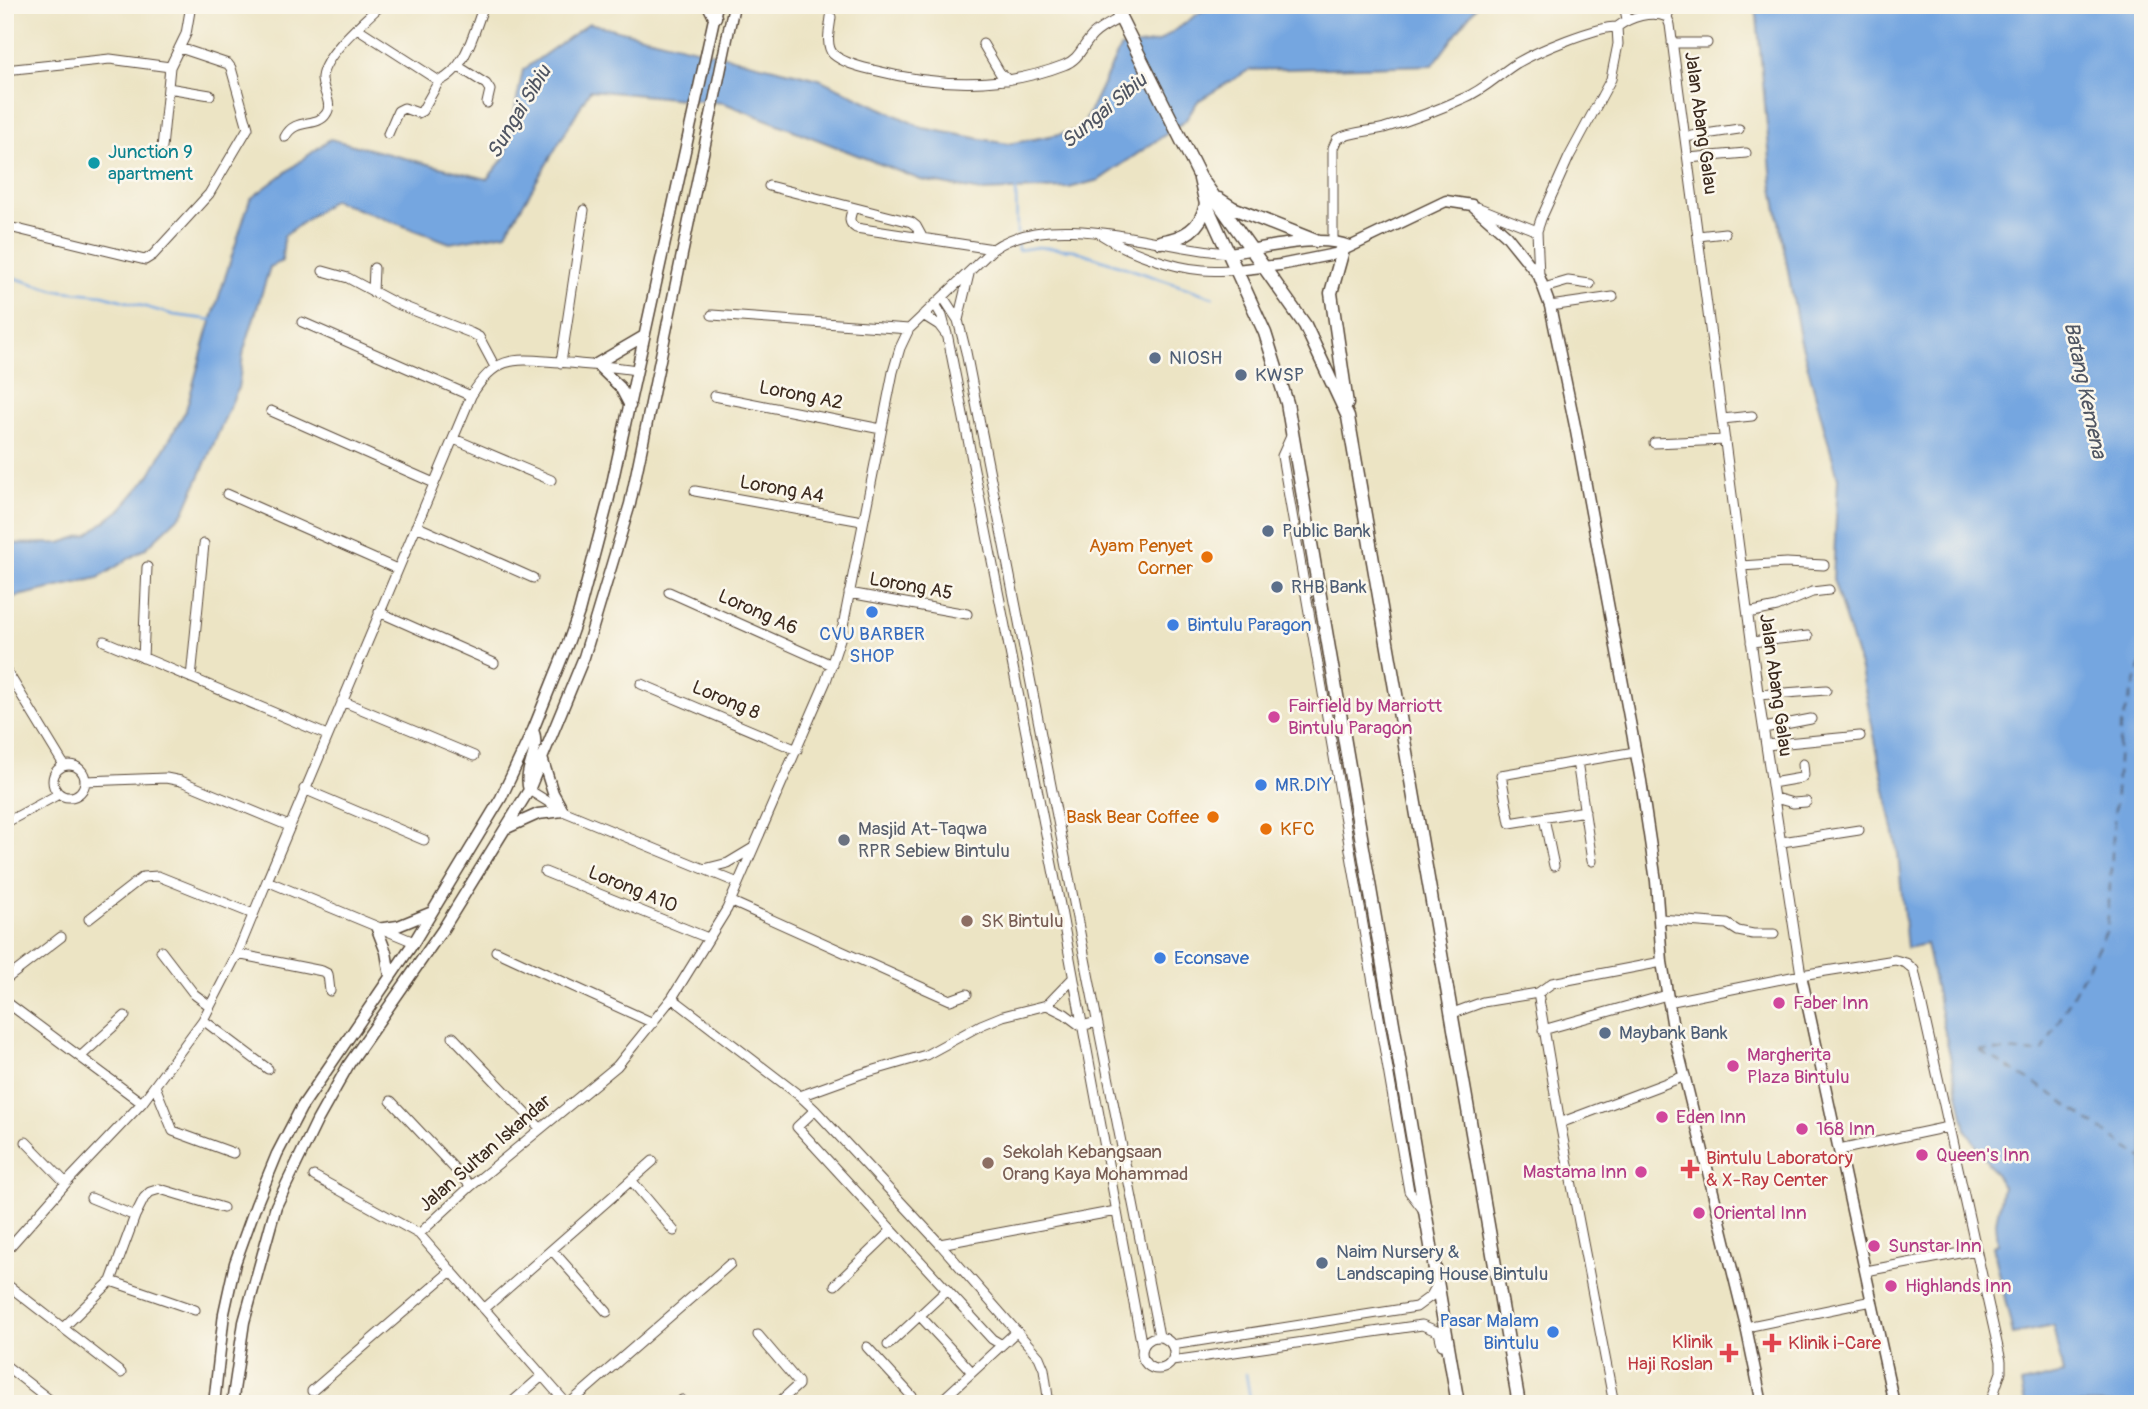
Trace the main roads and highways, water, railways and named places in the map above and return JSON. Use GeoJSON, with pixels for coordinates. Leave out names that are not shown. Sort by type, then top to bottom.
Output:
{"type":"FeatureCollection","features":[{"type":"Feature","properties":{"kind":"main road"},"geometry":{"type":"LineString","coordinates":[[1117,11],[1209,199],[1236,270],[1265,333],[1287,403],[1458,1404]]}},
{"type":"Feature","properties":{"kind":"main road"},"geometry":{"type":"LineString","coordinates":[[1209,199],[1316,241]]}},
{"type":"Feature","properties":{"kind":"main road"},"geometry":{"type":"LineString","coordinates":[[1160,242],[1181,238],[1193,231],[1209,199]]}},
{"type":"Feature","properties":{"kind":"main road"},"geometry":{"type":"LineString","coordinates":[[1209,199],[1263,267],[1304,325],[1348,417]]}},
{"type":"Feature","properties":{"kind":"main road"},"geometry":{"type":"LineString","coordinates":[[1342,246],[1331,293],[1348,417],[1520,1404]]}},
{"type":"Feature","properties":{"kind":"water","name":"Sungai Sibiu"},"geometry":{"type":"Polygon","coordinates":[[[1227,5],[1477,5],[1433,65],[1249,70],[1198,101],[1185,121],[1099,180],[1069,188],[981,191],[921,180],[724,103],[590,90],[506,233],[450,243],[333,200],[284,236],[282,261],[270,267],[244,350],[238,388],[184,512],[146,548],[98,578],[5,599],[5,544],[60,543],[88,534],[120,510],[149,476],[186,410],[250,199],[330,139],[487,179],[505,157],[523,70],[589,23],[819,79],[923,128],[1008,144],[1081,130],[1120,48],[1158,42],[1202,11],[1227,5]]]}},
{"type":"Feature","properties":{"kind":"water","name":"Batang Kemena"},"geometry":{"type":"Polygon","coordinates":[[[1756,5],[2143,5],[2143,1404],[2025,1404],[2021,1384],[2063,1374],[2053,1326],[2013,1334],[1993,1246],[1998,1244],[1996,1222],[2003,1186],[1966,1130],[1926,944],[1907,948],[1898,854],[1861,670],[1833,579],[1838,478],[1800,338],[1772,182],[1756,5]]]}},
{"type":"Feature","properties":{"kind":"waterway"},"geometry":{"type":"LineString","coordinates":[[1016,188],[1017,234]]}},
{"type":"Feature","properties":{"kind":"waterway"},"geometry":{"type":"LineString","coordinates":[[1017,241],[1018,250],[1038,247],[1074,250],[1213,297]]}},
{"type":"Feature","properties":{"kind":"waterway"},"geometry":{"type":"LineString","coordinates":[[5,275],[54,290],[103,295],[174,315],[213,320]]}},
{"type":"Feature","properties":{"kind":"waterway"},"geometry":{"type":"LineString","coordinates":[[1246,1374],[1251,1404]]}},
{"type":"Feature","properties":{"kind":"place","name":"Junction 9 apartment"},"geometry":{"type":"Point","coordinates":[94,163]}},
{"type":"Feature","properties":{"kind":"place","name":"NIOSH"},"geometry":{"type":"Point","coordinates":[1155,358]}},
{"type":"Feature","properties":{"kind":"place","name":"KWSP"},"geometry":{"type":"Point","coordinates":[1241,375]}},
{"type":"Feature","properties":{"kind":"place","name":"Public Bank"},"geometry":{"type":"Point","coordinates":[1268,531]}},
{"type":"Feature","properties":{"kind":"place","name":"Ayam Penyet Corner"},"geometry":{"type":"Point","coordinates":[1207,557]}},
{"type":"Feature","properties":{"kind":"place","name":"RHB Bank"},"geometry":{"type":"Point","coordinates":[1277,587]}},
{"type":"Feature","properties":{"kind":"place","name":"CVU BARBER SHOP"},"geometry":{"type":"Point","coordinates":[872,612]}},
{"type":"Feature","properties":{"kind":"place","name":"Bintulu Paragon"},"geometry":{"type":"Point","coordinates":[1173,625]}},
{"type":"Feature","properties":{"kind":"place","name":"Fairfield by Marriott Bintulu Paragon"},"geometry":{"type":"Point","coordinates":[1274,717]}},
{"type":"Feature","properties":{"kind":"place","name":"MR.DIY"},"geometry":{"type":"Point","coordinates":[1261,785]}},
{"type":"Feature","properties":{"kind":"place","name":"Bask Bear Coffee"},"geometry":{"type":"Point","coordinates":[1213,817]}},
{"type":"Feature","properties":{"kind":"place","name":"KFC"},"geometry":{"type":"Point","coordinates":[1266,829]}},
{"type":"Feature","properties":{"kind":"place","name":"Masjid At-Taqwa RPR Sebiew Bintulu"},"geometry":{"type":"Point","coordinates":[844,840]}},
{"type":"Feature","properties":{"kind":"place","name":"SK Bintulu"},"geometry":{"type":"Point","coordinates":[967,921]}},
{"type":"Feature","properties":{"kind":"place","name":"Econsave"},"geometry":{"type":"Point","coordinates":[1160,958]}},
{"type":"Feature","properties":{"kind":"place","name":"Faber Inn"},"geometry":{"type":"Point","coordinates":[1779,1003]}},
{"type":"Feature","properties":{"kind":"place","name":"Maybank Bank"},"geometry":{"type":"Point","coordinates":[1605,1033]}},
{"type":"Feature","properties":{"kind":"place","name":"Margherita Plaza Bintulu"},"geometry":{"type":"Point","coordinates":[1733,1066]}},
{"type":"Feature","properties":{"kind":"place","name":"Eden Inn"},"geometry":{"type":"Point","coordinates":[1662,1117]}},
{"type":"Feature","properties":{"kind":"place","name":"168 Inn"},"geometry":{"type":"Point","coordinates":[1802,1129]}},
{"type":"Feature","properties":{"kind":"place","name":"Queen's Inn"},"geometry":{"type":"Point","coordinates":[1922,1155]}},
{"type":"Feature","properties":{"kind":"place","name":"Sekolah Kebangsaan Orang Kaya Mohammad"},"geometry":{"type":"Point","coordinates":[988,1163]}},
{"type":"Feature","properties":{"kind":"place","name":"Bintulu Laboratory & X-Ray Center"},"geometry":{"type":"Point","coordinates":[1690,1169]}},
{"type":"Feature","properties":{"kind":"place","name":"Mastama Inn"},"geometry":{"type":"Point","coordinates":[1641,1172]}},
{"type":"Feature","properties":{"kind":"place","name":"Oriental Inn"},"geometry":{"type":"Point","coordinates":[1699,1213]}},
{"type":"Feature","properties":{"kind":"place","name":"Sunstar Inn"},"geometry":{"type":"Point","coordinates":[1874,1246]}},
{"type":"Feature","properties":{"kind":"place","name":"Naim Nursery & Landscaping House Bintulu"},"geometry":{"type":"Point","coordinates":[1322,1263]}},
{"type":"Feature","properties":{"kind":"place","name":"Highlands Inn"},"geometry":{"type":"Point","coordinates":[1891,1286]}},
{"type":"Feature","properties":{"kind":"place","name":"Pasar Malam Bintulu"},"geometry":{"type":"Point","coordinates":[1553,1332]}},
{"type":"Feature","properties":{"kind":"place","name":"Klinik i-Care"},"geometry":{"type":"Point","coordinates":[1772,1343]}},
{"type":"Feature","properties":{"kind":"place","name":"Klinik Haji Roslan"},"geometry":{"type":"Point","coordinates":[1729,1353]}}]}
